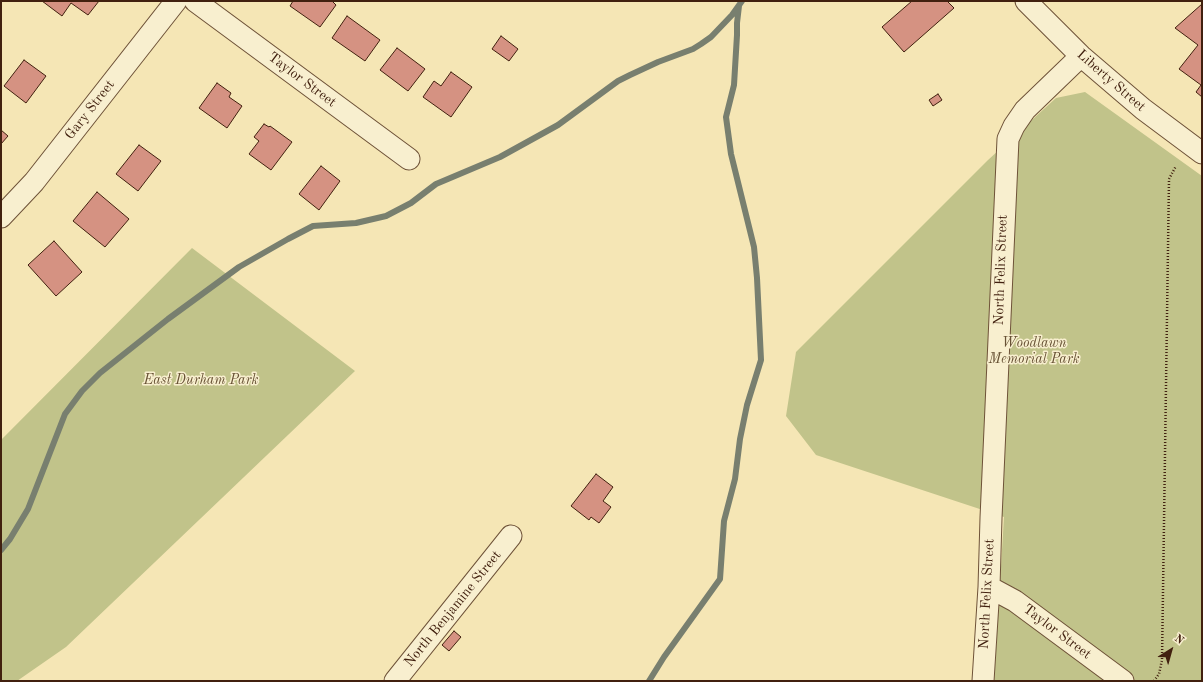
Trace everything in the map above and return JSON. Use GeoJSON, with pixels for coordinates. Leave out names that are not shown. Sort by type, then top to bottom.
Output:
{"type":"FeatureCollection","features":[{"type":"Feature","properties":{"kind":"street","name":"Gary Street"},"geometry":{"type":"LineString","coordinates":[[1,217],[34,182],[176,1]]}},
{"type":"Feature","properties":{"kind":"street","name":"Taylor Street"},"geometry":{"type":"LineString","coordinates":[[195,1],[409,159]]}},
{"type":"Feature","properties":{"kind":"street","name":"Liberty Street"},"geometry":{"type":"LineString","coordinates":[[1026,1],[1081,56],[1143,109],[1202,153]]}},
{"type":"Feature","properties":{"kind":"street","name":"North Felix Street"},"geometry":{"type":"LineString","coordinates":[[983,681],[989,587],[991,510],[1008,139],[1014,126],[1025,110],[1081,56]]}},
{"type":"Feature","properties":{"kind":"street","name":"North Benjamine Street"},"geometry":{"type":"LineString","coordinates":[[395,681],[511,536]]}},
{"type":"Feature","properties":{"kind":"street","name":"Taylor Street"},"geometry":{"type":"LineString","coordinates":[[989,587],[1015,601],[1123,681]]}},
{"type":"Feature","properties":{"kind":"path"},"geometry":{"type":"LineString","coordinates":[[1154,681],[1159,674],[1162,660],[1169,179],[1176,166]]}},
{"type":"Feature","properties":{"kind":"green space","name":"Woodlawn Memorial Park"},"geometry":{"type":"Polygon","coordinates":[[[1085,92],[1202,176],[1202,681],[994,681],[1004,517],[816,455],[786,416],[796,352],[988,160],[1056,98],[1085,92]]]}},
{"type":"Feature","properties":{"kind":"green space","name":"East Durham Park"},"geometry":{"type":"Polygon","coordinates":[[[192,248],[355,371],[66,647],[17,681],[1,681],[1,440],[192,248]]]}},
{"type":"Feature","properties":{"kind":"building"},"geometry":{"type":"Polygon","coordinates":[[[42,1],[99,1],[88,15],[71,3],[62,16],[42,1]]]}},
{"type":"Feature","properties":{"kind":"building"},"geometry":{"type":"Polygon","coordinates":[[[293,1],[334,1],[333,2],[336,5],[320,27],[290,6],[293,1]]]}},
{"type":"Feature","properties":{"kind":"building"},"geometry":{"type":"Polygon","coordinates":[[[912,1],[947,1],[954,8],[904,52],[882,27],[912,1]]]}},
{"type":"Feature","properties":{"kind":"building"},"geometry":{"type":"Polygon","coordinates":[[[1202,4],[1202,97],[1196,92],[1201,85],[1179,69],[1198,45],[1175,28],[1202,4]]]}},
{"type":"Feature","properties":{"kind":"building"},"geometry":{"type":"Polygon","coordinates":[[[347,16],[380,40],[365,61],[332,38],[347,16]]]}},
{"type":"Feature","properties":{"kind":"building"},"geometry":{"type":"Polygon","coordinates":[[[501,36],[518,49],[509,61],[492,49],[501,36]]]}},
{"type":"Feature","properties":{"kind":"building"},"geometry":{"type":"Polygon","coordinates":[[[397,48],[425,69],[408,91],[380,70],[397,48]]]}},
{"type":"Feature","properties":{"kind":"building"},"geometry":{"type":"Polygon","coordinates":[[[24,60],[46,76],[26,103],[4,86],[24,60]]]}},
{"type":"Feature","properties":{"kind":"building"},"geometry":{"type":"Polygon","coordinates":[[[451,72],[472,87],[451,117],[423,97],[434,81],[441,86],[451,72]]]}},
{"type":"Feature","properties":{"kind":"building"},"geometry":{"type":"Polygon","coordinates":[[[217,83],[231,93],[229,97],[242,106],[227,128],[199,108],[217,83]]]}},
{"type":"Feature","properties":{"kind":"building"},"geometry":{"type":"Polygon","coordinates":[[[938,94],[942,100],[933,106],[929,100],[938,94]]]}},
{"type":"Feature","properties":{"kind":"building"},"geometry":{"type":"Polygon","coordinates":[[[264,124],[269,127],[270,126],[292,142],[271,170],[249,154],[259,141],[254,137],[264,124]]]}},
{"type":"Feature","properties":{"kind":"building"},"geometry":{"type":"Polygon","coordinates":[[[1,130],[8,136],[1,144],[1,130]]]}},
{"type":"Feature","properties":{"kind":"building"},"geometry":{"type":"Polygon","coordinates":[[[139,145],[161,161],[138,191],[116,174],[139,145]]]}},
{"type":"Feature","properties":{"kind":"building"},"geometry":{"type":"Polygon","coordinates":[[[321,166],[340,181],[319,210],[299,194],[321,166]]]}},
{"type":"Feature","properties":{"kind":"building"},"geometry":{"type":"Polygon","coordinates":[[[97,192],[129,219],[105,247],[73,221],[97,192]]]}},
{"type":"Feature","properties":{"kind":"building"},"geometry":{"type":"Polygon","coordinates":[[[54,241],[82,272],[56,296],[28,265],[54,241]]]}},
{"type":"Feature","properties":{"kind":"building"},"geometry":{"type":"Polygon","coordinates":[[[596,474],[613,487],[603,501],[611,507],[599,523],[591,517],[589,520],[571,506],[596,474]]]}},
{"type":"Feature","properties":{"kind":"building"},"geometry":{"type":"Polygon","coordinates":[[[454,631],[461,637],[449,651],[442,645],[454,631]]]}},
{"type":"Feature","properties":{"kind":"waterway"},"geometry":{"type":"LineString","coordinates":[[1,550],[10,539],[28,509],[65,414],[82,391],[100,373],[168,319],[239,267],[313,226],[356,223],[386,216],[411,203],[436,184],[500,157],[558,125],[618,81],[658,62],[693,49],[701,44],[711,37],[732,15],[742,1]]}},
{"type":"Feature","properties":{"kind":"waterway"},"geometry":{"type":"LineString","coordinates":[[649,681],[664,657],[720,579],[724,521],[735,479],[740,439],[747,405],[761,360],[754,247],[731,154],[726,117],[734,85],[739,6]]}}]}
